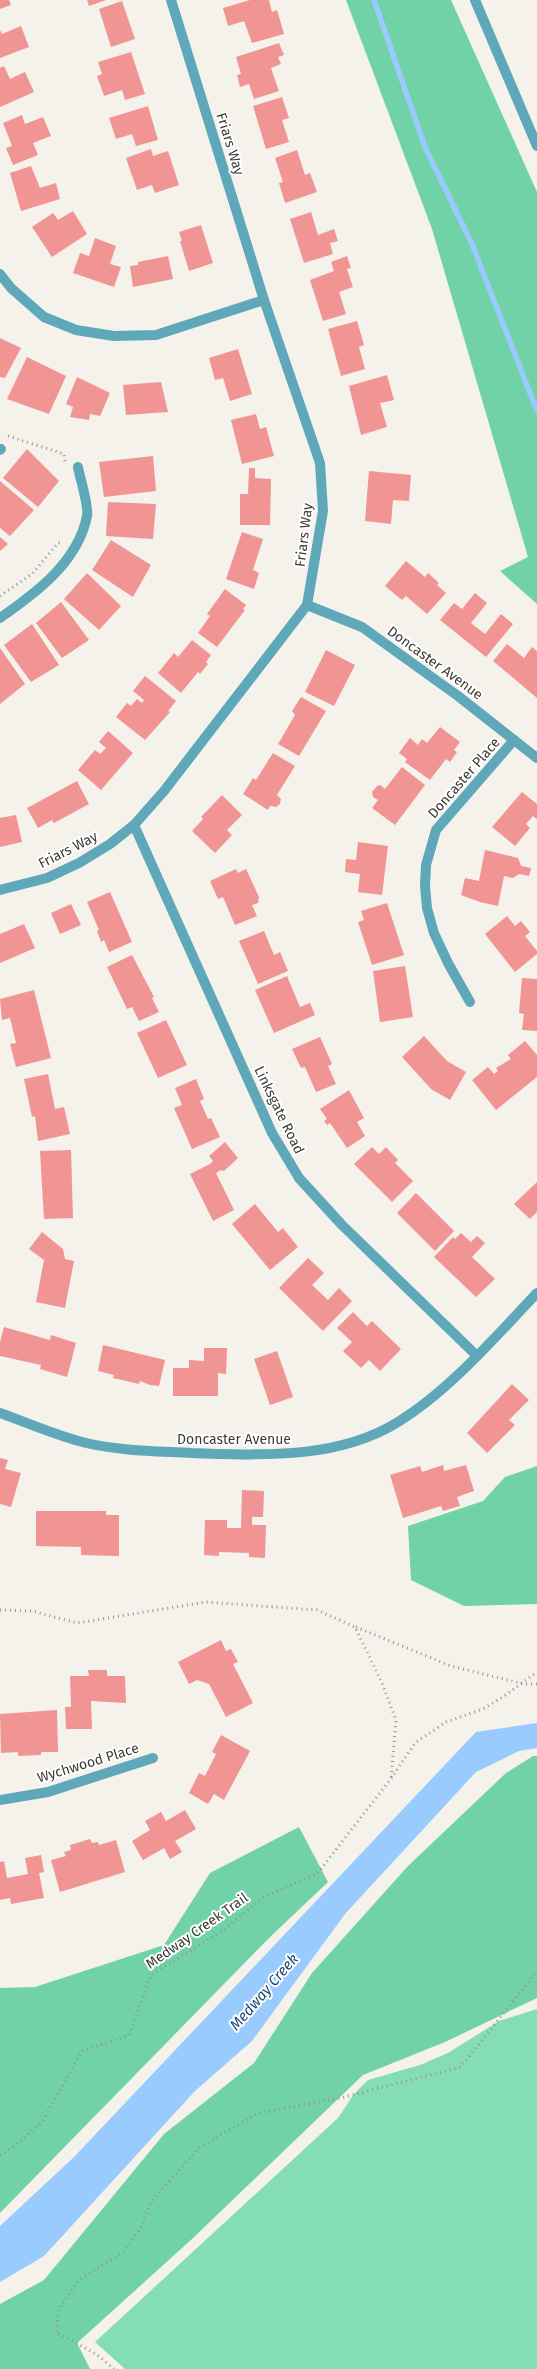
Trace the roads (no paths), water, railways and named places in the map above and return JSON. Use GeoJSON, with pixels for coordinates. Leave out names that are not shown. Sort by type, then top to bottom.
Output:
{"type":"FeatureCollection","features":[{"type":"Feature","properties":{"kind":"street","name":"Friars Way"},"geometry":{"type":"LineString","coordinates":[[0,890],[46,878],[79,862],[110,844],[134,824],[164,791],[307,605],[323,510],[320,463],[264,300],[171,0]]}},
{"type":"Feature","properties":{"kind":"street"},"geometry":{"type":"LineString","coordinates":[[475,0],[537,146]]}},
{"type":"Feature","properties":{"kind":"street"},"geometry":{"type":"LineString","coordinates":[[0,274],[11,288],[44,317],[76,330],[114,336],[156,335],[264,300]]}},
{"type":"Feature","properties":{"kind":"street"},"geometry":{"type":"LineString","coordinates":[[0,618],[54,574],[74,551],[88,514],[78,467]]}},
{"type":"Feature","properties":{"kind":"street","name":"Doncaster Avenue"},"geometry":{"type":"LineString","coordinates":[[307,605],[362,627],[458,696],[537,758]]}},
{"type":"Feature","properties":{"kind":"street","name":"Doncaster Place"},"geometry":{"type":"LineString","coordinates":[[470,1002],[434,933],[427,908],[426,865],[436,830],[514,740]]}},
{"type":"Feature","properties":{"kind":"street","name":"Linksgate Road"},"geometry":{"type":"LineString","coordinates":[[134,824],[272,1133],[299,1178],[342,1225],[476,1355]]}},
{"type":"Feature","properties":{"kind":"street","name":"Doncaster Avenue"},"geometry":{"type":"LineString","coordinates":[[0,1414],[85,1442],[125,1450],[250,1455],[295,1453],[332,1447],[370,1436],[398,1422],[426,1402],[537,1293]]}},
{"type":"Feature","properties":{"kind":"street","name":"Wychwood Place"},"geometry":{"type":"LineString","coordinates":[[0,1800],[48,1792],[153,1758]]}},
{"type":"Feature","properties":{"kind":"water","name":"Medway Creek"},"geometry":{"type":"Polygon","coordinates":[[[537,1723],[537,1748],[519,1751],[476,1772],[345,1914],[252,2041],[195,2091],[44,2256],[0,2282],[0,2226],[74,2157],[476,1732],[537,1723]]]}},
{"type":"Feature","properties":{"kind":"waterway"},"geometry":{"type":"LineString","coordinates":[[374,0],[425,147],[472,244],[537,411]]}}]}
